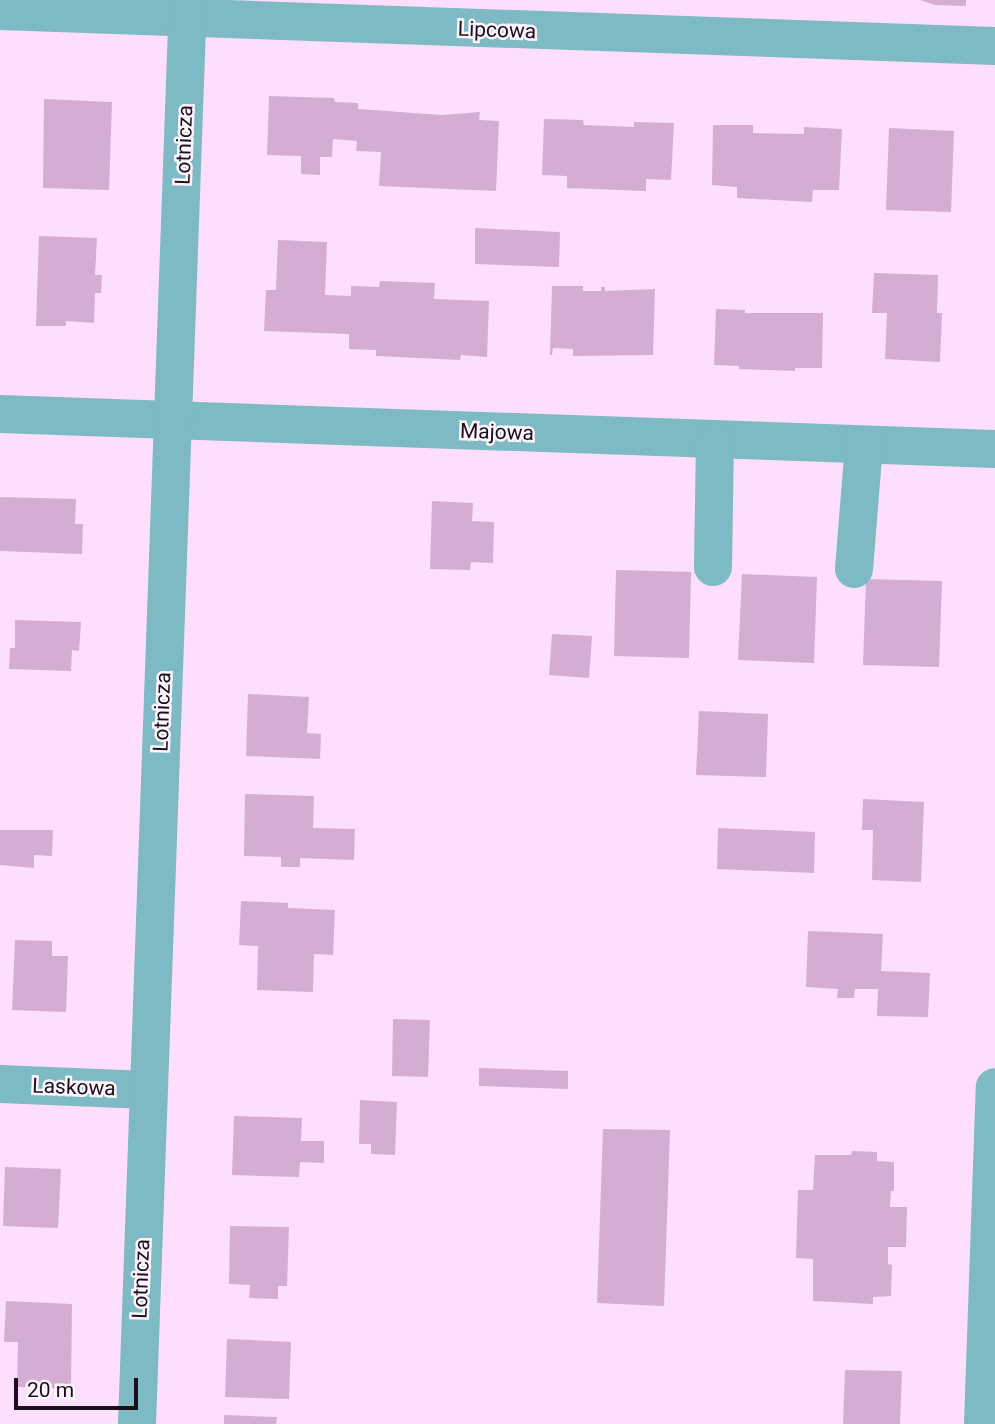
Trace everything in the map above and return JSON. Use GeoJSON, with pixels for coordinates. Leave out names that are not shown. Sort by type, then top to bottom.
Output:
{"type":"FeatureCollection","features":[{"type":"Feature","properties":{"kind":"street","name":"Lipcowa"},"geometry":{"type":"LineString","coordinates":[[0,11],[188,10],[995,47]]}},
{"type":"Feature","properties":{"kind":"street","name":"Lotnicza"},"geometry":{"type":"LineString","coordinates":[[137,1424],[188,10]]}},
{"type":"Feature","properties":{"kind":"street","name":"Majowa"},"geometry":{"type":"LineString","coordinates":[[0,414],[995,449]]}},
{"type":"Feature","properties":{"kind":"street"},"geometry":{"type":"LineString","coordinates":[[713,567],[715,440]]}},
{"type":"Feature","properties":{"kind":"street"},"geometry":{"type":"LineString","coordinates":[[854,569],[864,444]]}},
{"type":"Feature","properties":{"kind":"street","name":"Laskowa"},"geometry":{"type":"LineString","coordinates":[[0,1084],[147,1090]]}},
{"type":"Feature","properties":{"kind":"street"},"geometry":{"type":"LineString","coordinates":[[983,1424],[995,1087]]}},
{"type":"Feature","properties":{"kind":"building"},"geometry":{"type":"Polygon","coordinates":[[[920,0],[966,0],[966,6],[935,5],[920,0]]]}},
{"type":"Feature","properties":{"kind":"building"},"geometry":{"type":"Polygon","coordinates":[[[269,96],[334,98],[335,102],[358,103],[358,109],[442,115],[480,112],[479,120],[499,121],[496,191],[379,186],[381,152],[356,151],[357,141],[333,139],[332,157],[320,157],[320,175],[301,174],[301,156],[267,155],[269,96]]]}},
{"type":"Feature","properties":{"kind":"building"},"geometry":{"type":"Polygon","coordinates":[[[44,99],[112,102],[109,190],[43,188],[44,99]]]}},
{"type":"Feature","properties":{"kind":"building"},"geometry":{"type":"Polygon","coordinates":[[[544,119],[583,120],[584,125],[634,127],[634,122],[674,123],[671,180],[646,179],[646,191],[567,188],[567,176],[542,175],[544,119]]]}},
{"type":"Feature","properties":{"kind":"building"},"geometry":{"type":"Polygon","coordinates":[[[713,125],[753,125],[753,133],[804,134],[804,127],[842,129],[839,190],[813,190],[812,202],[737,198],[737,187],[712,185],[713,125]]]}},
{"type":"Feature","properties":{"kind":"building"},"geometry":{"type":"Polygon","coordinates":[[[889,128],[954,131],[951,212],[886,210],[889,128]]]}},
{"type":"Feature","properties":{"kind":"building"},"geometry":{"type":"Polygon","coordinates":[[[475,228],[560,232],[559,267],[475,264],[475,228]]]}},
{"type":"Feature","properties":{"kind":"building"},"geometry":{"type":"Polygon","coordinates":[[[39,236],[97,238],[95,275],[102,275],[101,293],[95,293],[94,323],[66,321],[66,326],[36,326],[39,236]]]}},
{"type":"Feature","properties":{"kind":"building"},"geometry":{"type":"Polygon","coordinates":[[[278,240],[327,242],[325,295],[351,296],[351,286],[379,287],[380,281],[435,283],[434,299],[489,301],[487,357],[461,355],[460,360],[376,356],[376,350],[349,349],[349,334],[264,331],[266,290],[276,290],[278,240]]]}},
{"type":"Feature","properties":{"kind":"building"},"geometry":{"type":"Polygon","coordinates":[[[874,273],[938,275],[937,313],[942,313],[940,362],[885,359],[887,313],[872,313],[874,273]]]}},
{"type":"Feature","properties":{"kind":"building"},"geometry":{"type":"Polygon","coordinates":[[[552,286],[583,286],[583,291],[601,291],[601,287],[605,287],[605,291],[655,289],[653,355],[573,356],[573,349],[553,348],[550,355],[552,286]]]}},
{"type":"Feature","properties":{"kind":"building"},"geometry":{"type":"Polygon","coordinates":[[[716,309],[745,310],[745,313],[823,313],[822,368],[795,368],[795,371],[739,369],[739,366],[714,365],[716,309]]]}},
{"type":"Feature","properties":{"kind":"building"},"geometry":{"type":"Polygon","coordinates":[[[0,497],[76,499],[75,524],[83,524],[82,554],[0,551],[0,497]]]}},
{"type":"Feature","properties":{"kind":"building"},"geometry":{"type":"Polygon","coordinates":[[[432,501],[473,503],[472,521],[494,522],[493,563],[471,562],[470,570],[430,569],[432,501]]]}},
{"type":"Feature","properties":{"kind":"building"},"geometry":{"type":"Polygon","coordinates":[[[616,570],[691,572],[689,658],[614,656],[616,570]]]}},
{"type":"Feature","properties":{"kind":"building"},"geometry":{"type":"Polygon","coordinates":[[[742,574],[817,577],[814,663],[738,660],[742,574]]]}},
{"type":"Feature","properties":{"kind":"building"},"geometry":{"type":"Polygon","coordinates":[[[866,579],[942,581],[939,667],[863,665],[866,579]]]}},
{"type":"Feature","properties":{"kind":"building"},"geometry":{"type":"Polygon","coordinates":[[[15,620],[81,622],[79,651],[72,650],[71,671],[9,669],[10,648],[15,648],[15,620]]]}},
{"type":"Feature","properties":{"kind":"building"},"geometry":{"type":"Polygon","coordinates":[[[552,634],[592,636],[589,678],[549,675],[552,634]]]}},
{"type":"Feature","properties":{"kind":"building"},"geometry":{"type":"Polygon","coordinates":[[[248,694],[309,697],[307,733],[321,734],[320,759],[246,756],[248,694]]]}},
{"type":"Feature","properties":{"kind":"building"},"geometry":{"type":"Polygon","coordinates":[[[699,711],[768,714],[766,777],[696,775],[699,711]]]}},
{"type":"Feature","properties":{"kind":"building"},"geometry":{"type":"Polygon","coordinates":[[[245,794],[314,796],[313,828],[355,829],[354,860],[300,858],[300,867],[281,867],[281,857],[244,856],[245,794]]]}},
{"type":"Feature","properties":{"kind":"building"},"geometry":{"type":"Polygon","coordinates":[[[863,799],[924,802],[921,882],[872,880],[873,830],[862,830],[863,799]]]}},
{"type":"Feature","properties":{"kind":"building"},"geometry":{"type":"Polygon","coordinates":[[[718,828],[815,832],[814,873],[717,869],[718,828]]]}},
{"type":"Feature","properties":{"kind":"building"},"geometry":{"type":"Polygon","coordinates":[[[0,830],[53,830],[52,856],[34,855],[34,868],[0,865],[0,830]]]}},
{"type":"Feature","properties":{"kind":"building"},"geometry":{"type":"Polygon","coordinates":[[[241,901],[288,903],[288,908],[335,910],[333,955],[314,954],[313,992],[257,990],[258,946],[239,945],[241,901]]]}},
{"type":"Feature","properties":{"kind":"building"},"geometry":{"type":"Polygon","coordinates":[[[808,931],[883,934],[881,971],[930,973],[928,1017],[877,1016],[878,989],[855,989],[854,998],[837,998],[838,989],[806,987],[808,931]]]}},
{"type":"Feature","properties":{"kind":"building"},"geometry":{"type":"Polygon","coordinates":[[[15,940],[52,941],[52,956],[68,956],[66,1012],[12,1010],[15,940]]]}},
{"type":"Feature","properties":{"kind":"building"},"geometry":{"type":"Polygon","coordinates":[[[393,1019],[430,1020],[428,1077],[392,1076],[393,1019]]]}},
{"type":"Feature","properties":{"kind":"building"},"geometry":{"type":"Polygon","coordinates":[[[479,1068],[568,1071],[568,1089],[479,1086],[479,1068]]]}},
{"type":"Feature","properties":{"kind":"building"},"geometry":{"type":"Polygon","coordinates":[[[360,1100],[397,1102],[395,1155],[371,1154],[371,1144],[359,1144],[360,1100]]]}},
{"type":"Feature","properties":{"kind":"building"},"geometry":{"type":"Polygon","coordinates":[[[234,1116],[302,1118],[301,1141],[324,1141],[324,1163],[300,1162],[299,1177],[232,1175],[234,1116]]]}},
{"type":"Feature","properties":{"kind":"building"},"geometry":{"type":"Polygon","coordinates":[[[603,1129],[670,1130],[664,1306],[597,1303],[603,1129]]]}},
{"type":"Feature","properties":{"kind":"building"},"geometry":{"type":"Polygon","coordinates":[[[852,1151],[877,1152],[877,1161],[894,1162],[894,1191],[891,1191],[890,1207],[907,1207],[906,1247],[888,1247],[888,1264],[892,1265],[891,1296],[873,1297],[873,1304],[813,1301],[813,1259],[796,1258],[798,1190],[813,1190],[815,1155],[851,1155],[852,1151]]]}},
{"type":"Feature","properties":{"kind":"building"},"geometry":{"type":"Polygon","coordinates":[[[5,1167],[61,1169],[58,1228],[3,1226],[5,1167]]]}},
{"type":"Feature","properties":{"kind":"building"},"geometry":{"type":"Polygon","coordinates":[[[230,1226],[289,1227],[287,1286],[278,1286],[278,1299],[249,1298],[250,1285],[229,1284],[230,1226]]]}},
{"type":"Feature","properties":{"kind":"building"},"geometry":{"type":"Polygon","coordinates":[[[6,1301],[72,1304],[71,1389],[17,1387],[18,1342],[4,1342],[6,1301]]]}},
{"type":"Feature","properties":{"kind":"building"},"geometry":{"type":"Polygon","coordinates":[[[227,1339],[291,1342],[289,1399],[225,1397],[227,1339]]]}},
{"type":"Feature","properties":{"kind":"building"},"geometry":{"type":"Polygon","coordinates":[[[845,1370],[902,1371],[900,1424],[843,1424],[845,1370]]]}},
{"type":"Feature","properties":{"kind":"building"},"geometry":{"type":"Polygon","coordinates":[[[224,1415],[277,1417],[276,1424],[224,1424],[224,1415]]]}}]}
